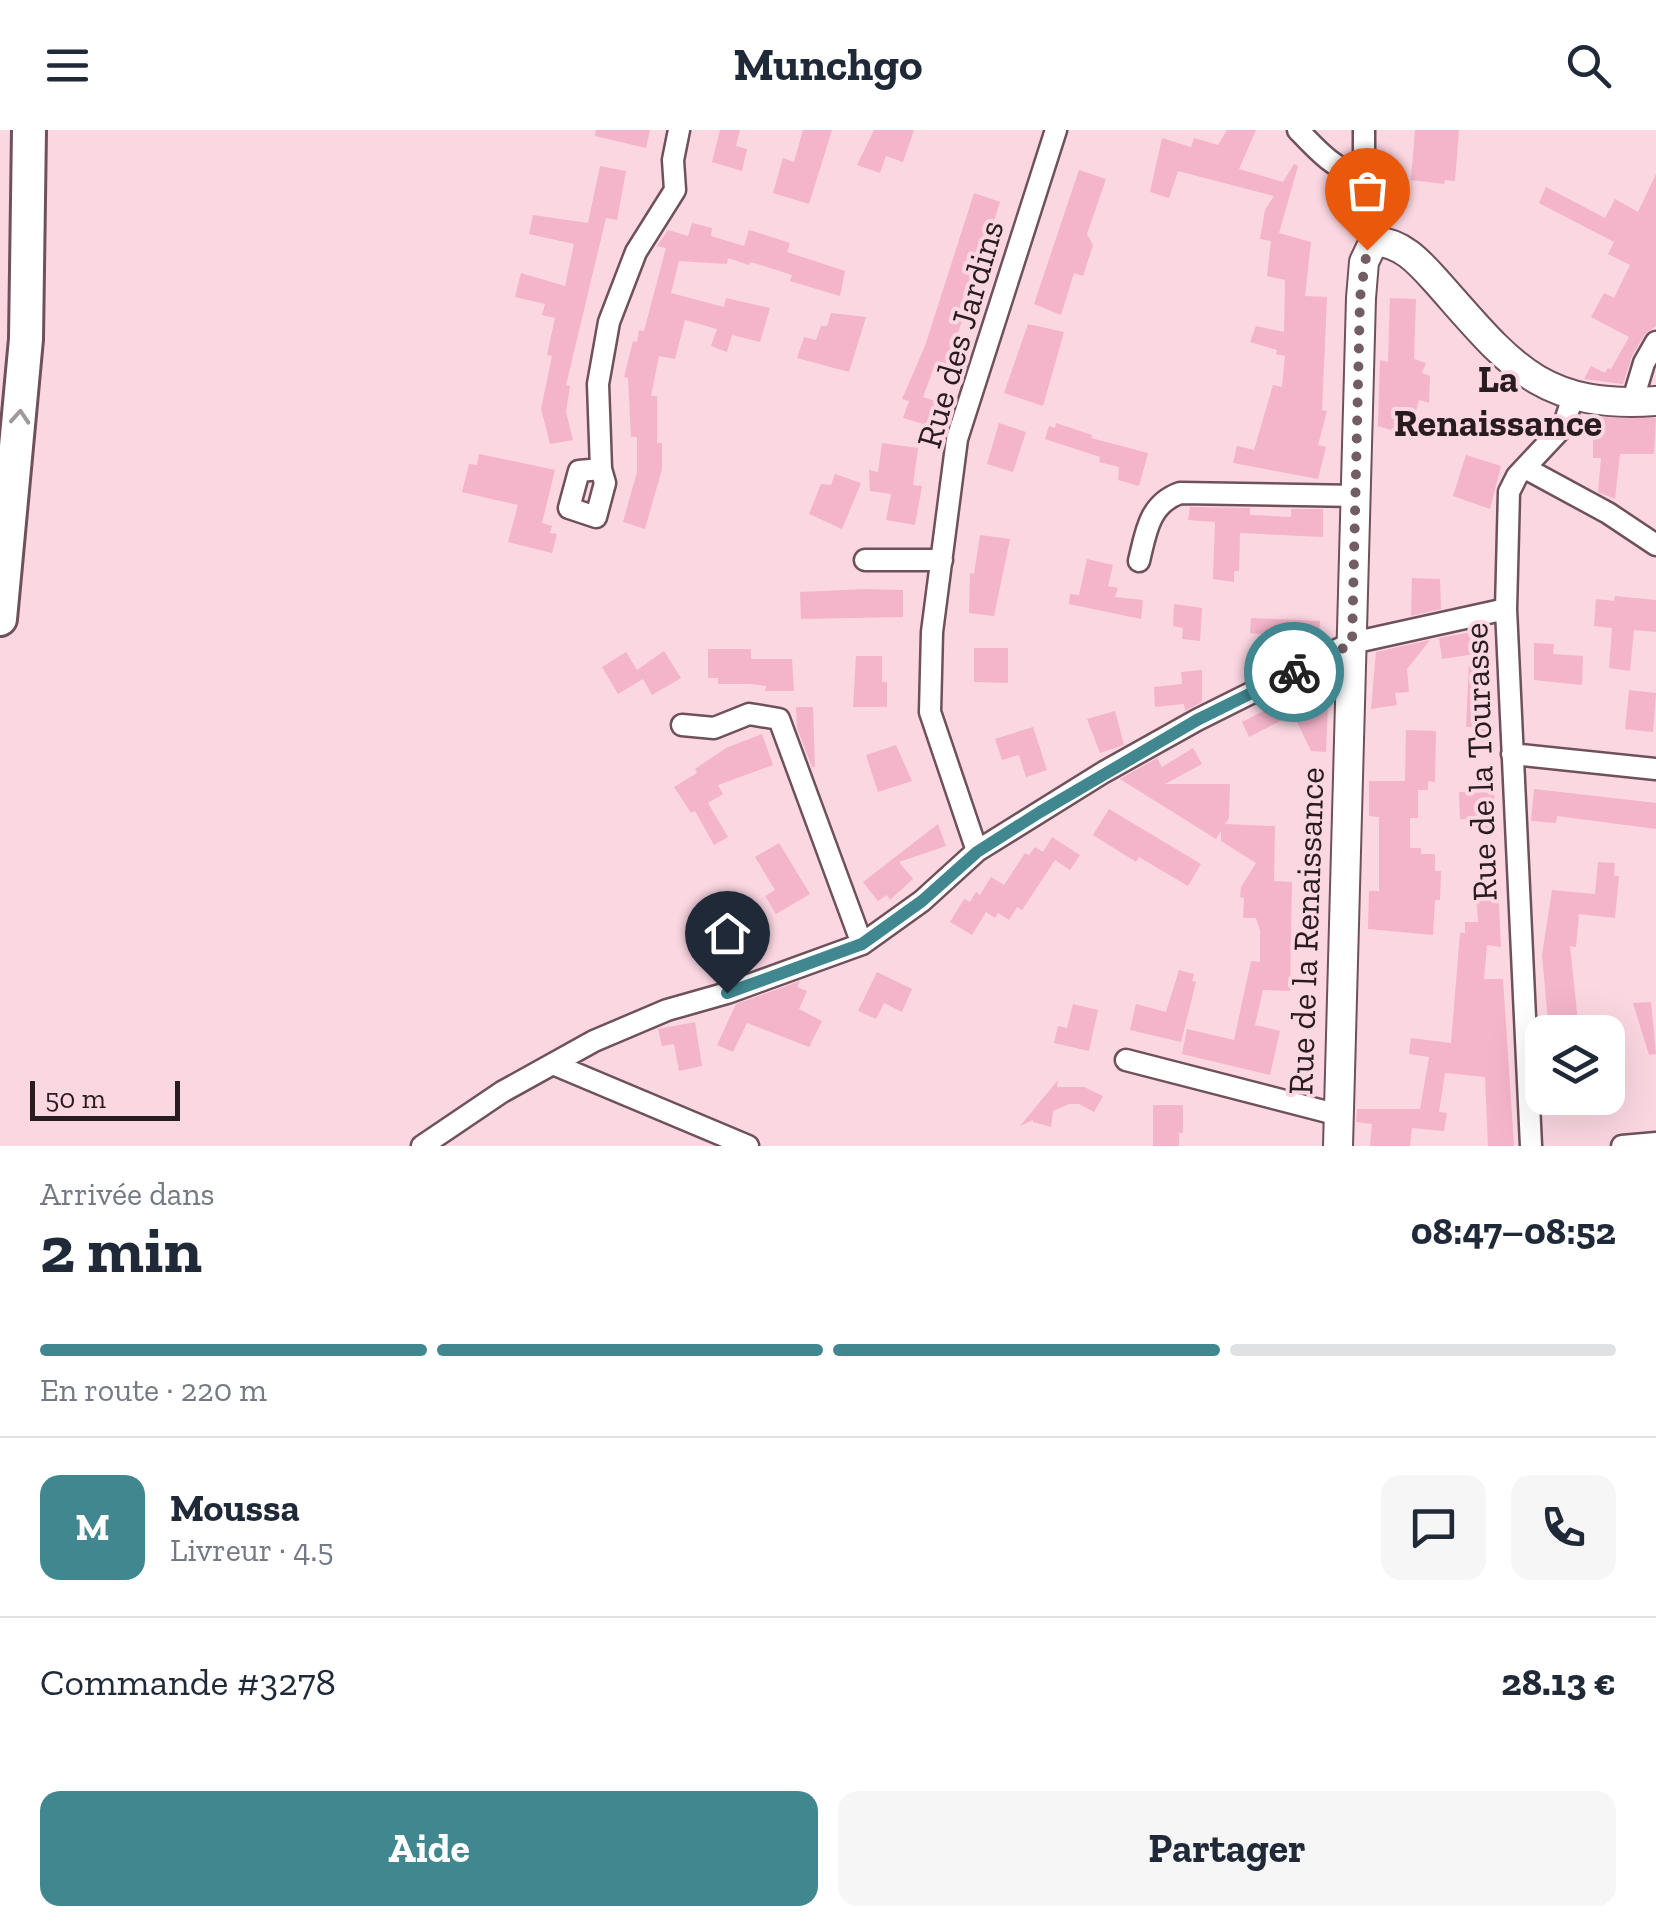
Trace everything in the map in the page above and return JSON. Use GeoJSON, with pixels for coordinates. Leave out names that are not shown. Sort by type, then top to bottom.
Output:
{"type":"FeatureCollection","features":[{"type":"Feature","properties":{"kind":"main road"},"geometry":{"type":"LineString","coordinates":[[0,619],[26,339],[30,130]]}},
{"type":"Feature","properties":{"kind":"main road"},"geometry":{"type":"LineString","coordinates":[[1374,241],[1410,253],[1507,358],[1538,381],[1574,398],[1644,402]]}},
{"type":"Feature","properties":{"kind":"main road","name":"Rue de la Renaissance"},"geometry":{"type":"LineString","coordinates":[[1338,1146],[1358,496],[1360,298],[1364,262],[1374,241]]}},
{"type":"Feature","properties":{"kind":"street"},"geometry":{"type":"LineString","coordinates":[[601,469],[598,384],[608,322],[636,252],[676,190],[673,160],[679,130]]}},
{"type":"Feature","properties":{"kind":"street","name":"Rue des Jardins"},"geometry":{"type":"LineString","coordinates":[[977,852],[930,712],[932,632],[957,439],[1056,130]]}},
{"type":"Feature","properties":{"kind":"street"},"geometry":{"type":"LineString","coordinates":[[1298,130],[1326,158],[1362,177]]}},
{"type":"Feature","properties":{"kind":"street"},"geometry":{"type":"LineString","coordinates":[[1364,130],[1362,177],[1374,241]]}},
{"type":"Feature","properties":{"kind":"street"},"geometry":{"type":"LineString","coordinates":[[1644,402],[1644,363],[1656,342]]}},
{"type":"Feature","properties":{"kind":"street","name":"Rue de la Tourasse"},"geometry":{"type":"LineString","coordinates":[[1530,1146],[1506,609],[1509,492],[1512,482],[1563,428],[1574,398]]}},
{"type":"Feature","properties":{"kind":"street"},"geometry":{"type":"LineString","coordinates":[[1525,468],[1608,512],[1656,546]]}},
{"type":"Feature","properties":{"kind":"street"},"geometry":{"type":"LineString","coordinates":[[1138,561],[1151,514],[1166,498],[1180,493],[1358,496]]}},
{"type":"Feature","properties":{"kind":"street"},"geometry":{"type":"LineString","coordinates":[[865,560],[942,560]]}},
{"type":"Feature","properties":{"kind":"street"},"geometry":{"type":"LineString","coordinates":[[422,1146],[502,1092],[594,1041],[667,1010],[727,993],[862,944],[922,901],[977,852],[1182,728],[1352,644],[1506,609]]}},
{"type":"Feature","properties":{"kind":"street"},"geometry":{"type":"LineString","coordinates":[[682,725],[714,728],[749,714],[779,719],[862,944]]}},
{"type":"Feature","properties":{"kind":"street"},"geometry":{"type":"LineString","coordinates":[[1512,754],[1656,769]]}},
{"type":"Feature","properties":{"kind":"street"},"geometry":{"type":"LineString","coordinates":[[1126,1060],[1339,1115]]}},
{"type":"Feature","properties":{"kind":"street"},"geometry":{"type":"LineString","coordinates":[[553,1064],[748,1146]]}},
{"type":"Feature","properties":{"kind":"street"},"geometry":{"type":"LineString","coordinates":[[1622,1146],[1656,1142]]}},
{"type":"Feature","properties":{"kind":"building"},"geometry":{"type":"Polygon","coordinates":[[[596,130],[650,130],[646,148],[595,136],[596,130]]]}},
{"type":"Feature","properties":{"kind":"building"},"geometry":{"type":"Polygon","coordinates":[[[720,130],[740,130],[736,146],[747,149],[742,171],[712,162],[720,130]]]}},
{"type":"Feature","properties":{"kind":"building"},"geometry":{"type":"Polygon","coordinates":[[[803,130],[832,130],[809,204],[773,193],[783,158],[794,162],[803,130]]]}},
{"type":"Feature","properties":{"kind":"building"},"geometry":{"type":"Polygon","coordinates":[[[874,130],[914,130],[903,162],[886,156],[880,173],[857,165],[874,130]]]}},
{"type":"Feature","properties":{"kind":"building"},"geometry":{"type":"Polygon","coordinates":[[[1227,130],[1256,130],[1239,169],[1283,182],[1294,164],[1298,166],[1279,233],[1311,242],[1305,296],[1327,297],[1322,410],[1327,411],[1318,445],[1326,447],[1318,479],[1233,463],[1237,446],[1254,450],[1273,385],[1282,387],[1285,356],[1250,342],[1256,326],[1284,332],[1285,280],[1267,276],[1271,241],[1260,239],[1265,210],[1274,196],[1178,171],[1169,198],[1150,192],[1162,138],[1191,147],[1194,138],[1218,145],[1227,130]]]}},
{"type":"Feature","properties":{"kind":"building"},"geometry":{"type":"Polygon","coordinates":[[[1415,130],[1459,130],[1455,181],[1445,180],[1444,184],[1411,180],[1415,130]]]}},
{"type":"Feature","properties":{"kind":"building"},"geometry":{"type":"Polygon","coordinates":[[[600,166],[626,171],[617,220],[606,218],[566,385],[570,386],[566,412],[573,440],[550,444],[541,409],[555,318],[542,315],[545,304],[515,297],[521,273],[565,286],[574,244],[529,234],[533,215],[588,223],[600,166]]]}},
{"type":"Feature","properties":{"kind":"building"},"geometry":{"type":"Polygon","coordinates":[[[1079,170],[1106,179],[1087,234],[1093,245],[1083,276],[1074,273],[1061,315],[1034,304],[1079,170]]]}},
{"type":"Feature","properties":{"kind":"building"},"geometry":{"type":"Polygon","coordinates":[[[1656,174],[1656,326],[1645,334],[1632,356],[1623,384],[1584,379],[1591,366],[1605,373],[1611,369],[1629,337],[1591,317],[1604,293],[1614,298],[1630,265],[1608,254],[1614,242],[1539,203],[1546,187],[1605,218],[1615,199],[1638,212],[1656,174]]]}},
{"type":"Feature","properties":{"kind":"building"},"geometry":{"type":"Polygon","coordinates":[[[974,193],[1000,202],[945,374],[933,370],[923,397],[935,401],[927,425],[903,418],[909,401],[902,399],[925,346],[974,193]]]}},
{"type":"Feature","properties":{"kind":"building"},"geometry":{"type":"Polygon","coordinates":[[[692,223],[712,228],[711,236],[744,246],[749,230],[790,243],[787,252],[845,271],[840,296],[790,281],[792,275],[751,262],[749,265],[728,258],[727,264],[679,261],[671,293],[724,307],[726,298],[770,308],[760,342],[732,335],[727,352],[711,346],[717,329],[685,320],[675,359],[659,356],[651,396],[657,396],[657,443],[662,443],[662,469],[645,529],[623,522],[637,472],[637,437],[631,437],[628,378],[624,377],[633,341],[637,342],[639,330],[644,331],[666,248],[657,246],[668,230],[688,236],[692,223]]]}},
{"type":"Feature","properties":{"kind":"building"},"geometry":{"type":"Polygon","coordinates":[[[1390,298],[1416,299],[1414,359],[1426,363],[1422,373],[1430,376],[1429,403],[1419,400],[1409,436],[1378,426],[1380,360],[1388,362],[1390,298]]]}},
{"type":"Feature","properties":{"kind":"building"},"geometry":{"type":"Polygon","coordinates":[[[831,313],[866,317],[849,372],[797,358],[804,337],[816,340],[831,313]]]}},
{"type":"Feature","properties":{"kind":"building"},"geometry":{"type":"Polygon","coordinates":[[[1028,324],[1064,332],[1043,406],[1004,393],[1028,324]]]}},
{"type":"Feature","properties":{"kind":"building"},"geometry":{"type":"Polygon","coordinates":[[[1593,417],[1656,418],[1654,454],[1620,454],[1615,499],[1598,492],[1601,458],[1593,458],[1593,417]]]}},
{"type":"Feature","properties":{"kind":"building"},"geometry":{"type":"Polygon","coordinates":[[[999,423],[1026,432],[1013,472],[987,464],[999,423]]]}},
{"type":"Feature","properties":{"kind":"building"},"geometry":{"type":"Polygon","coordinates":[[[1056,423],[1092,435],[1091,438],[1148,453],[1139,486],[1118,480],[1119,467],[1099,462],[1100,457],[1045,439],[1049,426],[1055,428],[1056,423]]]}},
{"type":"Feature","properties":{"kind":"building"},"geometry":{"type":"Polygon","coordinates":[[[882,443],[918,448],[913,485],[922,486],[915,525],[886,520],[891,494],[870,491],[869,470],[878,472],[882,443]]]}},
{"type":"Feature","properties":{"kind":"building"},"geometry":{"type":"Polygon","coordinates":[[[479,454],[555,470],[542,523],[552,526],[550,533],[557,534],[552,553],[508,542],[518,505],[462,492],[469,464],[477,465],[479,454]]]}},
{"type":"Feature","properties":{"kind":"building"},"geometry":{"type":"Polygon","coordinates":[[[1466,455],[1501,466],[1490,509],[1453,496],[1466,455]]]}},
{"type":"Feature","properties":{"kind":"building"},"geometry":{"type":"Polygon","coordinates":[[[835,474],[861,483],[842,529],[809,514],[821,484],[831,485],[835,474]]]}},
{"type":"Feature","properties":{"kind":"building"},"geometry":{"type":"Polygon","coordinates":[[[1190,507],[1250,508],[1250,515],[1291,517],[1291,509],[1323,509],[1323,537],[1240,533],[1239,571],[1234,571],[1234,582],[1213,579],[1215,522],[1188,520],[1190,507]]]}},
{"type":"Feature","properties":{"kind":"building"},"geometry":{"type":"Polygon","coordinates":[[[980,535],[1010,539],[994,616],[969,613],[970,573],[974,574],[980,535]]]}},
{"type":"Feature","properties":{"kind":"building"},"geometry":{"type":"Polygon","coordinates":[[[1087,559],[1113,565],[1108,586],[1118,588],[1115,597],[1143,600],[1141,619],[1069,604],[1070,594],[1079,595],[1087,559]]]}},
{"type":"Feature","properties":{"kind":"building"},"geometry":{"type":"Polygon","coordinates":[[[1412,578],[1440,579],[1441,609],[1411,616],[1412,578]]]}},
{"type":"Feature","properties":{"kind":"building"},"geometry":{"type":"Polygon","coordinates":[[[903,590],[903,617],[801,619],[800,592],[903,590]]]}},
{"type":"Feature","properties":{"kind":"building"},"geometry":{"type":"Polygon","coordinates":[[[1615,596],[1656,600],[1656,632],[1634,630],[1630,671],[1609,668],[1612,628],[1594,626],[1596,599],[1614,601],[1615,596]]]}},
{"type":"Feature","properties":{"kind":"building"},"geometry":{"type":"Polygon","coordinates":[[[1174,604],[1202,608],[1200,641],[1182,639],[1183,628],[1173,626],[1174,604]]]}},
{"type":"Feature","properties":{"kind":"building"},"geometry":{"type":"Polygon","coordinates":[[[1251,618],[1320,621],[1319,642],[1250,633],[1251,618]]]}},
{"type":"Feature","properties":{"kind":"building"},"geometry":{"type":"Polygon","coordinates":[[[1472,632],[1475,654],[1442,659],[1439,638],[1472,632]]]}},
{"type":"Feature","properties":{"kind":"building"},"geometry":{"type":"Polygon","coordinates":[[[1430,640],[1407,669],[1409,692],[1395,693],[1397,705],[1371,709],[1376,652],[1430,640]]]}},
{"type":"Feature","properties":{"kind":"building"},"geometry":{"type":"Polygon","coordinates":[[[1534,643],[1554,644],[1553,654],[1583,656],[1582,685],[1534,680],[1534,643]]]}},
{"type":"Feature","properties":{"kind":"building"},"geometry":{"type":"Polygon","coordinates":[[[974,648],[1008,648],[1008,683],[974,682],[974,648]]]}},
{"type":"Feature","properties":{"kind":"building"},"geometry":{"type":"Polygon","coordinates":[[[708,649],[751,649],[751,659],[792,659],[794,691],[765,691],[766,686],[751,684],[718,684],[718,678],[708,678],[708,649]]]}},
{"type":"Feature","properties":{"kind":"building"},"geometry":{"type":"Polygon","coordinates":[[[664,651],[681,678],[652,695],[643,679],[618,694],[602,667],[626,652],[637,670],[664,651]]]}},
{"type":"Feature","properties":{"kind":"building"},"geometry":{"type":"Polygon","coordinates":[[[856,656],[882,656],[887,707],[853,707],[856,656]]]}},
{"type":"Feature","properties":{"kind":"building"},"geometry":{"type":"Polygon","coordinates":[[[1469,664],[1488,664],[1492,742],[1473,742],[1474,727],[1466,727],[1469,664]]]}},
{"type":"Feature","properties":{"kind":"building"},"geometry":{"type":"Polygon","coordinates":[[[1202,670],[1202,702],[1185,711],[1184,704],[1155,707],[1154,687],[1182,684],[1181,672],[1202,670]]]}},
{"type":"Feature","properties":{"kind":"building"},"geometry":{"type":"Polygon","coordinates":[[[1629,690],[1656,693],[1653,732],[1625,729],[1629,690]]]}},
{"type":"Feature","properties":{"kind":"building"},"geometry":{"type":"Polygon","coordinates":[[[1287,699],[1294,714],[1249,737],[1242,722],[1287,699]]]}},
{"type":"Feature","properties":{"kind":"building"},"geometry":{"type":"Polygon","coordinates":[[[1328,705],[1326,752],[1311,751],[1297,722],[1328,705]]]}},
{"type":"Feature","properties":{"kind":"building"},"geometry":{"type":"Polygon","coordinates":[[[796,707],[813,707],[815,767],[797,728],[796,707]]]}},
{"type":"Feature","properties":{"kind":"building"},"geometry":{"type":"Polygon","coordinates":[[[1115,711],[1124,745],[1100,753],[1087,719],[1115,711]]]}},
{"type":"Feature","properties":{"kind":"building"},"geometry":{"type":"Polygon","coordinates":[[[1033,727],[1047,770],[1026,777],[1019,755],[1002,760],[995,739],[1033,727]]]}},
{"type":"Feature","properties":{"kind":"building"},"geometry":{"type":"Polygon","coordinates":[[[1406,730],[1436,731],[1435,782],[1428,781],[1428,790],[1418,790],[1418,818],[1410,818],[1410,848],[1421,848],[1421,854],[1435,854],[1435,871],[1441,871],[1433,935],[1368,929],[1369,891],[1379,891],[1379,817],[1369,816],[1369,781],[1405,781],[1406,730]]]}},
{"type":"Feature","properties":{"kind":"building"},"geometry":{"type":"Polygon","coordinates":[[[762,734],[773,765],[718,785],[723,794],[708,803],[728,837],[714,845],[695,811],[691,813],[674,787],[726,748],[762,734]]]}},
{"type":"Feature","properties":{"kind":"building"},"geometry":{"type":"Polygon","coordinates":[[[896,745],[912,781],[878,792],[866,755],[896,745]]]}},
{"type":"Feature","properties":{"kind":"building"},"geometry":{"type":"Polygon","coordinates":[[[1193,748],[1202,764],[1165,784],[1230,784],[1229,818],[1225,824],[1275,826],[1274,881],[1292,882],[1290,991],[1263,990],[1255,1025],[1280,1031],[1270,1075],[1182,1054],[1187,1029],[1234,1040],[1251,961],[1260,962],[1256,918],[1243,918],[1244,898],[1240,897],[1241,887],[1256,863],[1221,841],[1221,831],[1216,839],[1120,779],[1157,758],[1162,767],[1193,748]]]}},
{"type":"Feature","properties":{"kind":"building"},"geometry":{"type":"Polygon","coordinates":[[[1479,775],[1493,775],[1496,831],[1477,832],[1477,819],[1460,819],[1459,792],[1476,792],[1479,775]]]}},
{"type":"Feature","properties":{"kind":"building"},"geometry":{"type":"Polygon","coordinates":[[[1534,789],[1656,803],[1656,829],[1557,816],[1556,823],[1531,821],[1534,789]]]}},
{"type":"Feature","properties":{"kind":"building"},"geometry":{"type":"Polygon","coordinates":[[[1109,809],[1201,864],[1188,886],[1139,857],[1136,862],[1093,835],[1109,809]]]}},
{"type":"Feature","properties":{"kind":"building"},"geometry":{"type":"Polygon","coordinates":[[[938,824],[946,846],[899,862],[913,879],[890,900],[887,895],[878,901],[863,882],[938,824]]]}},
{"type":"Feature","properties":{"kind":"building"},"geometry":{"type":"Polygon","coordinates":[[[1052,837],[1080,855],[1070,870],[1055,860],[1022,910],[1017,907],[1009,920],[986,912],[972,935],[950,922],[964,899],[970,902],[976,892],[980,895],[991,877],[1004,885],[1025,853],[1029,855],[1035,847],[1043,852],[1052,837]]]}},
{"type":"Feature","properties":{"kind":"building"},"geometry":{"type":"Polygon","coordinates":[[[779,843],[810,894],[776,914],[765,896],[775,890],[755,857],[779,843]]]}},
{"type":"Feature","properties":{"kind":"building"},"geometry":{"type":"Polygon","coordinates":[[[1598,862],[1615,863],[1614,876],[1619,876],[1615,918],[1579,914],[1576,947],[1570,946],[1577,1015],[1547,1015],[1542,955],[1552,890],[1595,894],[1598,862]]]}},
{"type":"Feature","properties":{"kind":"building"},"geometry":{"type":"Polygon","coordinates":[[[1481,883],[1498,884],[1501,947],[1487,945],[1484,979],[1503,979],[1514,1146],[1488,1146],[1485,1077],[1445,1073],[1439,1112],[1447,1113],[1444,1131],[1412,1128],[1410,1146],[1370,1146],[1372,1124],[1356,1122],[1357,1109],[1420,1109],[1429,1057],[1409,1054],[1411,1038],[1451,1043],[1460,933],[1465,933],[1465,922],[1478,922],[1476,894],[1481,894],[1481,883]]]}},
{"type":"Feature","properties":{"kind":"building"},"geometry":{"type":"Polygon","coordinates":[[[1179,970],[1194,974],[1192,981],[1196,982],[1181,1042],[1130,1030],[1136,1004],[1166,1012],[1179,970]]]}},
{"type":"Feature","properties":{"kind":"building"},"geometry":{"type":"Polygon","coordinates":[[[877,972],[912,989],[902,1012],[884,1003],[876,1019],[858,1011],[877,972]]]}},
{"type":"Feature","properties":{"kind":"building"},"geometry":{"type":"Polygon","coordinates":[[[800,981],[797,987],[807,991],[799,1009],[822,1021],[809,1047],[747,1023],[733,1052],[717,1045],[736,1004],[800,981]]]}},
{"type":"Feature","properties":{"kind":"building"},"geometry":{"type":"Polygon","coordinates":[[[1651,1002],[1656,1054],[1649,1055],[1633,1003],[1651,1002]]]}},
{"type":"Feature","properties":{"kind":"building"},"geometry":{"type":"Polygon","coordinates":[[[1073,1004],[1098,1010],[1089,1051],[1054,1043],[1058,1026],[1067,1028],[1073,1004]]]}},
{"type":"Feature","properties":{"kind":"building"},"geometry":{"type":"Polygon","coordinates":[[[695,1022],[702,1066],[679,1071],[674,1044],[662,1046],[658,1029],[695,1022]]]}},
{"type":"Feature","properties":{"kind":"building"},"geometry":{"type":"Polygon","coordinates":[[[1058,1080],[1057,1087],[1084,1087],[1103,1096],[1094,1112],[1079,1104],[1069,1104],[1053,1111],[1051,1127],[1033,1120],[1020,1126],[1058,1080]]]}},
{"type":"Feature","properties":{"kind":"building"},"geometry":{"type":"Polygon","coordinates":[[[1153,1105],[1183,1105],[1179,1146],[1153,1146],[1153,1105]]]}},
{"type":"Feature","properties":{"kind":"way so far"},"geometry":{"type":"LineString","coordinates":[[1294,672],[1352,644],[1360,298],[1367,250]]}},
{"type":"Feature","properties":{"kind":"district","name":"La Renaissance"},"geometry":{"type":"Point","coordinates":[1498,401]}},
{"type":"Feature","properties":{"kind":"route"},"geometry":{"type":"LineString","coordinates":[[727,993],[862,944],[922,901],[977,852],[1040,812],[1197,720],[1294,672]]}}]}
